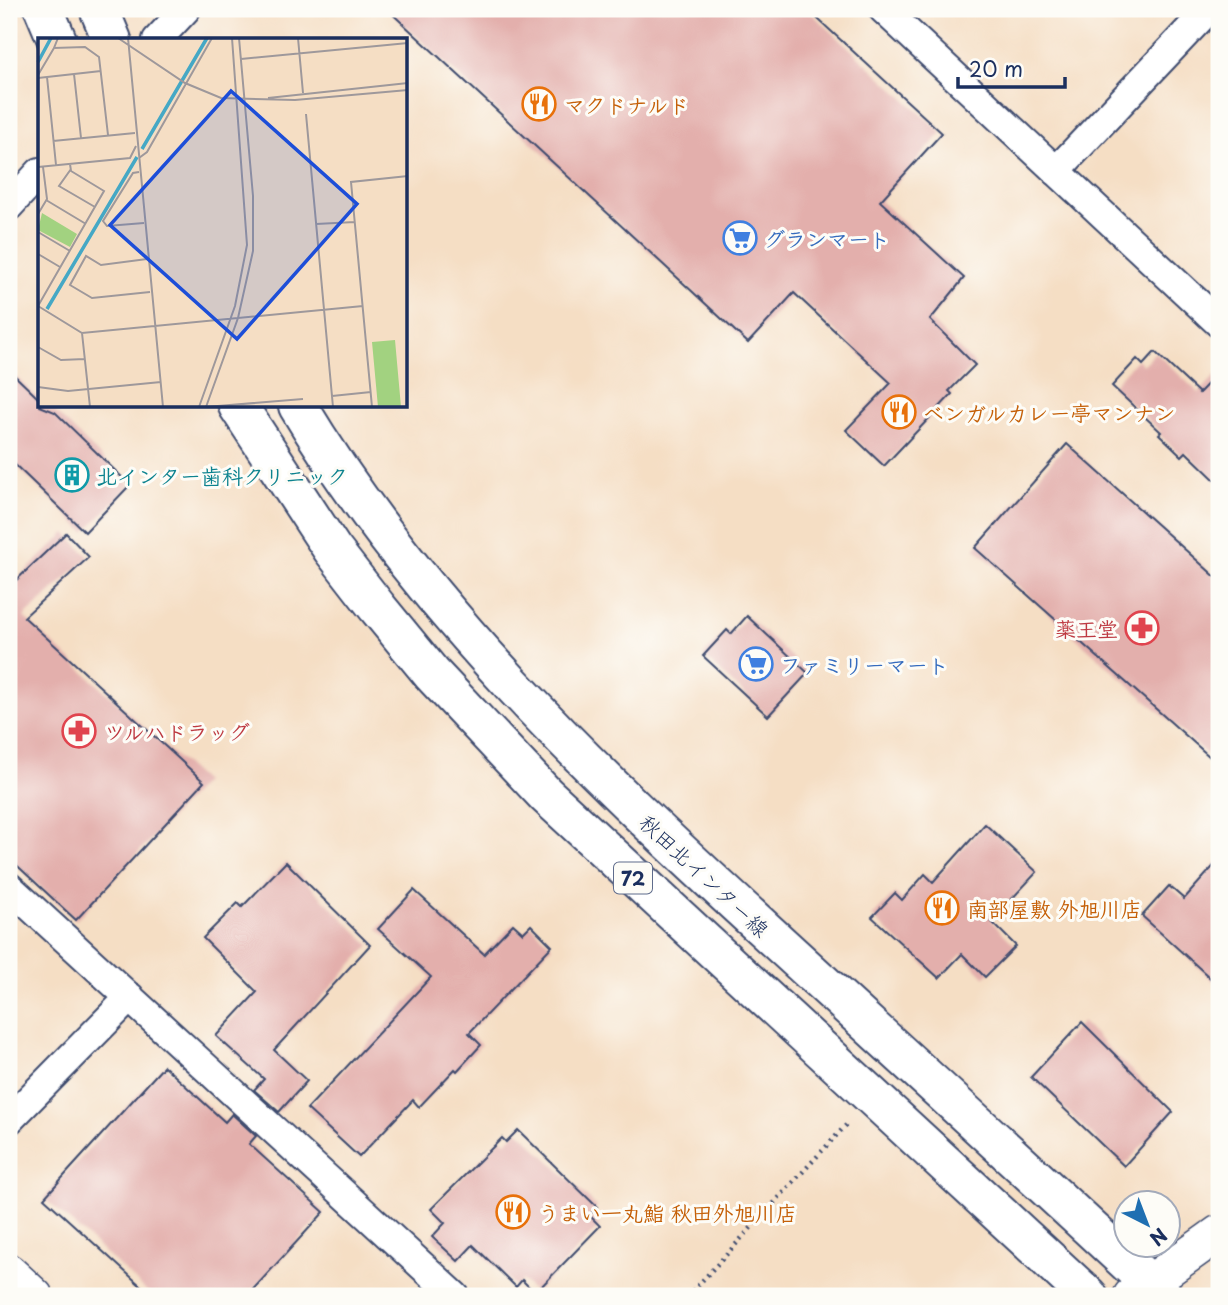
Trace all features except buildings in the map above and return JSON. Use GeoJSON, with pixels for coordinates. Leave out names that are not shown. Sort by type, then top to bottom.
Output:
{"type":"FeatureCollection","features":[{"type":"Feature","properties":{"kind":"main road"},"geometry":{"type":"LineString","coordinates":[[44,9],[56,38]]}},
{"type":"Feature","properties":{"kind":"main road"},"geometry":{"type":"LineString","coordinates":[[99,9],[112,38]]}},
{"type":"Feature","properties":{"kind":"main road","name":"72"},"geometry":{"type":"LineString","coordinates":[[239,408],[332,549],[432,674],[589,838],[1088,1296]]}},
{"type":"Feature","properties":{"kind":"main road","name":"秋田北インター線"},"geometry":{"type":"LineString","coordinates":[[299,408],[400,554],[453,620],[564,740],[1147,1291]]}},
{"type":"Feature","properties":{"kind":"street"},"geometry":{"type":"LineString","coordinates":[[159,38],[186,9]]}},
{"type":"Feature","properties":{"kind":"street"},"geometry":{"type":"LineString","coordinates":[[883,9],[1219,323]]}},
{"type":"Feature","properties":{"kind":"street"},"geometry":{"type":"LineString","coordinates":[[1056,171],[1209,9]]}},
{"type":"Feature","properties":{"kind":"street"},"geometry":{"type":"LineString","coordinates":[[9,206],[38,174]]}},
{"type":"Feature","properties":{"kind":"street"},"geometry":{"type":"LineString","coordinates":[[9,887],[455,1296]]}},
{"type":"Feature","properties":{"kind":"street"},"geometry":{"type":"LineString","coordinates":[[9,1121],[130,997]]}},
{"type":"Feature","properties":{"kind":"street"},"geometry":{"type":"LineString","coordinates":[[1147,1291],[1219,1233]]}},
{"type":"Feature","properties":{"kind":"street"},"geometry":{"type":"LineString","coordinates":[[9,1272],[35,1296]]}},
{"type":"Feature","properties":{"kind":"path"},"geometry":{"type":"LineString","coordinates":[[688,1296],[872,1097]]}},
{"type":"Feature","properties":{"kind":"place","name":"マクドナルド"},"geometry":{"type":"Point","coordinates":[539,104]}},
{"type":"Feature","properties":{"kind":"place","name":"グランマート"},"geometry":{"type":"Point","coordinates":[740,238]}},
{"type":"Feature","properties":{"kind":"place","name":"ベンガルカレー亭マンナン"},"geometry":{"type":"Point","coordinates":[899,412]}},
{"type":"Feature","properties":{"kind":"place","name":"北インター歯科クリニック"},"geometry":{"type":"Point","coordinates":[72,475]}},
{"type":"Feature","properties":{"kind":"place","name":"薬王堂"},"geometry":{"type":"Point","coordinates":[1142,628]}},
{"type":"Feature","properties":{"kind":"place","name":"ファミリーマート"},"geometry":{"type":"Point","coordinates":[756,664]}},
{"type":"Feature","properties":{"kind":"place","name":"ツルハドラッグ"},"geometry":{"type":"Point","coordinates":[79,731]}},
{"type":"Feature","properties":{"kind":"place","name":"南部屋敷 外旭川店"},"geometry":{"type":"Point","coordinates":[942,908]}},
{"type":"Feature","properties":{"kind":"place","name":"うまい一丸鮨 秋田外旭川店"},"geometry":{"type":"Point","coordinates":[513,1212]}}]}
